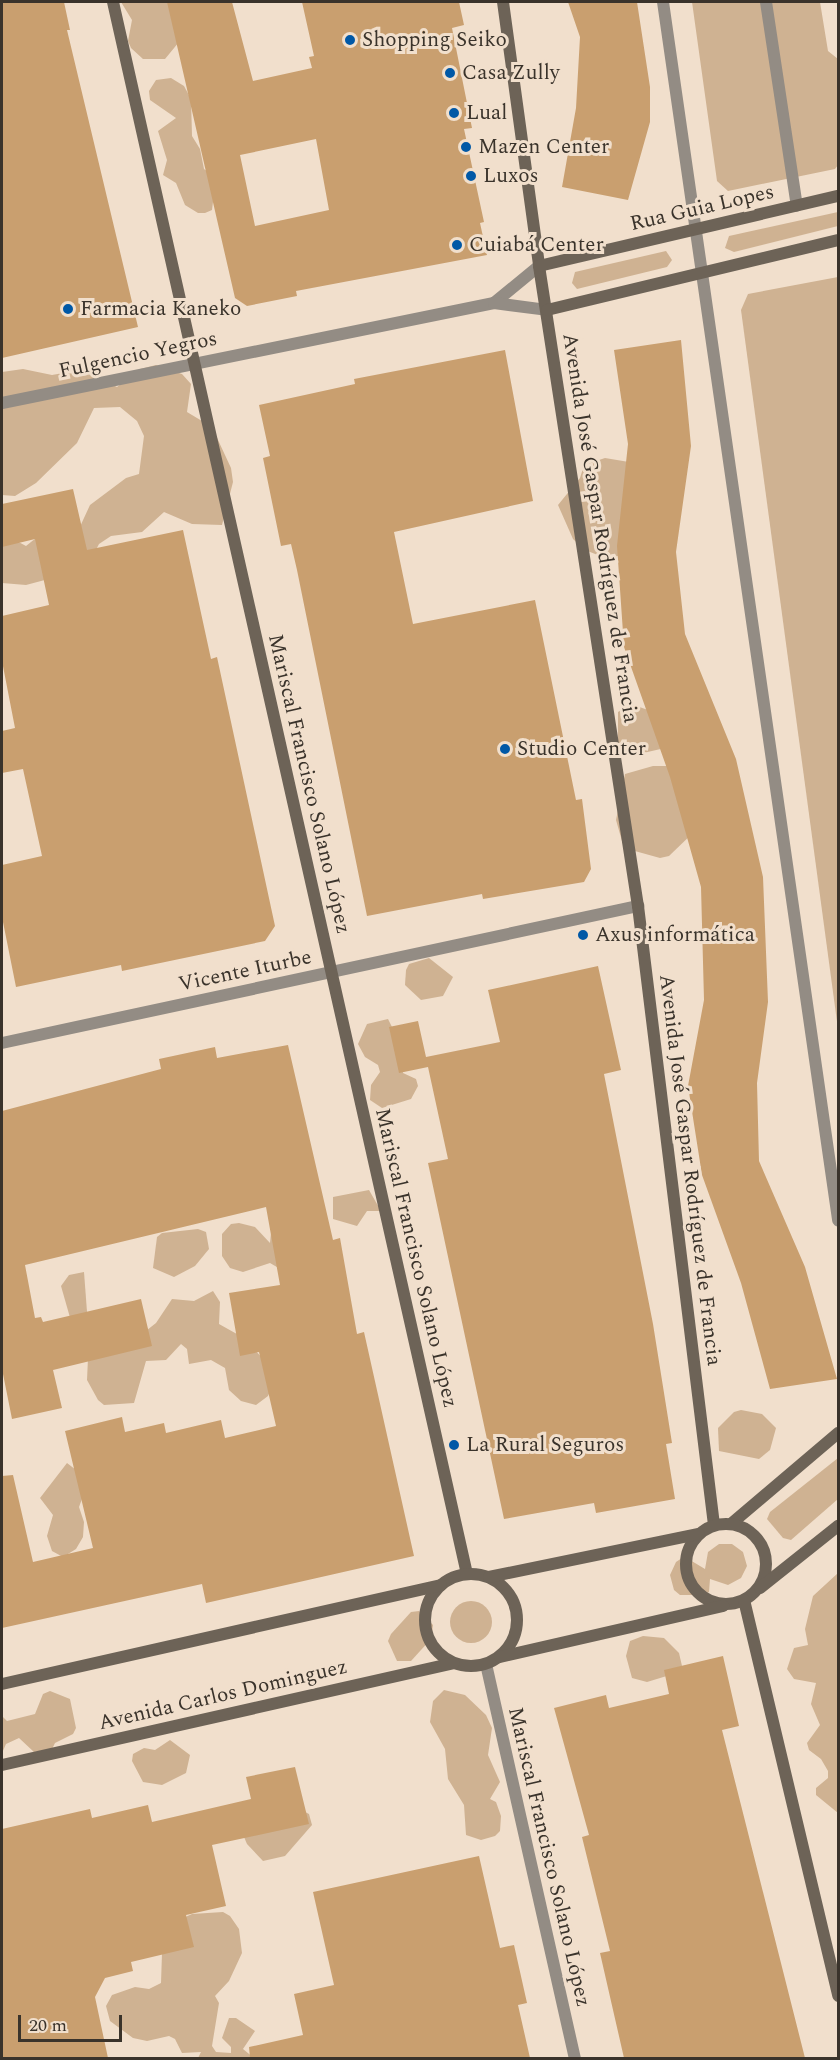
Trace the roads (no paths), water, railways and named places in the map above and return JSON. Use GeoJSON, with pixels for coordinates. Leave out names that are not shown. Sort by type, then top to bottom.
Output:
{"type":"FeatureCollection","features":[{"type":"Feature","properties":{"kind":"main road","name":"Mariscal Francisco Solano López"},"geometry":{"type":"LineString","coordinates":[[114,2],[467,1574]]}},
{"type":"Feature","properties":{"kind":"main road","name":"Avenida José Gaspar Rodríguez de Francia"},"geometry":{"type":"LineString","coordinates":[[502,2],[539,266],[638,906],[714,1525]]}},
{"type":"Feature","properties":{"kind":"main road","name":"Rua Guia Lopes"},"geometry":{"type":"LineString","coordinates":[[539,266],[838,196]]}},
{"type":"Feature","properties":{"kind":"main road"},"geometry":{"type":"LineString","coordinates":[[547,310],[838,240]]}},
{"type":"Feature","properties":{"kind":"main road"},"geometry":{"type":"LineString","coordinates":[[2,1684],[441,1585],[467,1574],[489,1577],[699,1534],[714,1525],[732,1523],[838,1434]]}},
{"type":"Feature","properties":{"kind":"main road"},"geometry":{"type":"LineString","coordinates":[[699,1534],[686,1556],[690,1581],[705,1598],[744,1600],[764,1580],[766,1557],[755,1535],[732,1523]]}},
{"type":"Feature","properties":{"kind":"main road"},"geometry":{"type":"LineString","coordinates":[[441,1585],[429,1602],[425,1621],[433,1646],[454,1663],[486,1664],[499,1657],[744,1600],[838,1526]]}},
{"type":"Feature","properties":{"kind":"main road"},"geometry":{"type":"LineString","coordinates":[[489,1577],[506,1590],[516,1609],[515,1638],[499,1657]]}},
{"type":"Feature","properties":{"kind":"main road"},"geometry":{"type":"LineString","coordinates":[[744,1600],[838,1996]]}},
{"type":"Feature","properties":{"kind":"main road","name":"Avenida Carlos Dominguez"},"geometry":{"type":"LineString","coordinates":[[2,1765],[454,1663]]}},
{"type":"Feature","properties":{"kind":"street"},"geometry":{"type":"LineString","coordinates":[[663,2],[838,1220]]}},
{"type":"Feature","properties":{"kind":"street"},"geometry":{"type":"LineString","coordinates":[[766,2],[797,206]]}},
{"type":"Feature","properties":{"kind":"street","name":"Fulgencio Yegros"},"geometry":{"type":"LineString","coordinates":[[494,303],[539,266]]}},
{"type":"Feature","properties":{"kind":"street","name":"Fulgencio Yegros"},"geometry":{"type":"LineString","coordinates":[[2,403],[494,303],[547,310]]}},
{"type":"Feature","properties":{"kind":"street","name":"Vicente Iturbe"},"geometry":{"type":"LineString","coordinates":[[2,1043],[638,906]]}},
{"type":"Feature","properties":{"kind":"street","name":"Mariscal Francisco Solano López"},"geometry":{"type":"LineString","coordinates":[[486,1664],[575,2058]]}},
{"type":"Feature","properties":{"kind":"place","name":"Shopping Seiko"},"geometry":{"type":"Point","coordinates":[350,40]}},
{"type":"Feature","properties":{"kind":"place","name":"Casa Zully"},"geometry":{"type":"Point","coordinates":[450,73]}},
{"type":"Feature","properties":{"kind":"place","name":"Lual"},"geometry":{"type":"Point","coordinates":[454,113]}},
{"type":"Feature","properties":{"kind":"place","name":"Mazen Center"},"geometry":{"type":"Point","coordinates":[466,147]}},
{"type":"Feature","properties":{"kind":"place","name":"Luxos"},"geometry":{"type":"Point","coordinates":[471,176]}},
{"type":"Feature","properties":{"kind":"place","name":"Cuiabá Center"},"geometry":{"type":"Point","coordinates":[457,245]}},
{"type":"Feature","properties":{"kind":"place","name":"Farmacia Kaneko"},"geometry":{"type":"Point","coordinates":[68,309]}},
{"type":"Feature","properties":{"kind":"place","name":"Studio Center"},"geometry":{"type":"Point","coordinates":[505,749]}},
{"type":"Feature","properties":{"kind":"place","name":"Axus informática"},"geometry":{"type":"Point","coordinates":[583,935]}},
{"type":"Feature","properties":{"kind":"place","name":"La Rural Seguros"},"geometry":{"type":"Point","coordinates":[454,1445]}}]}
